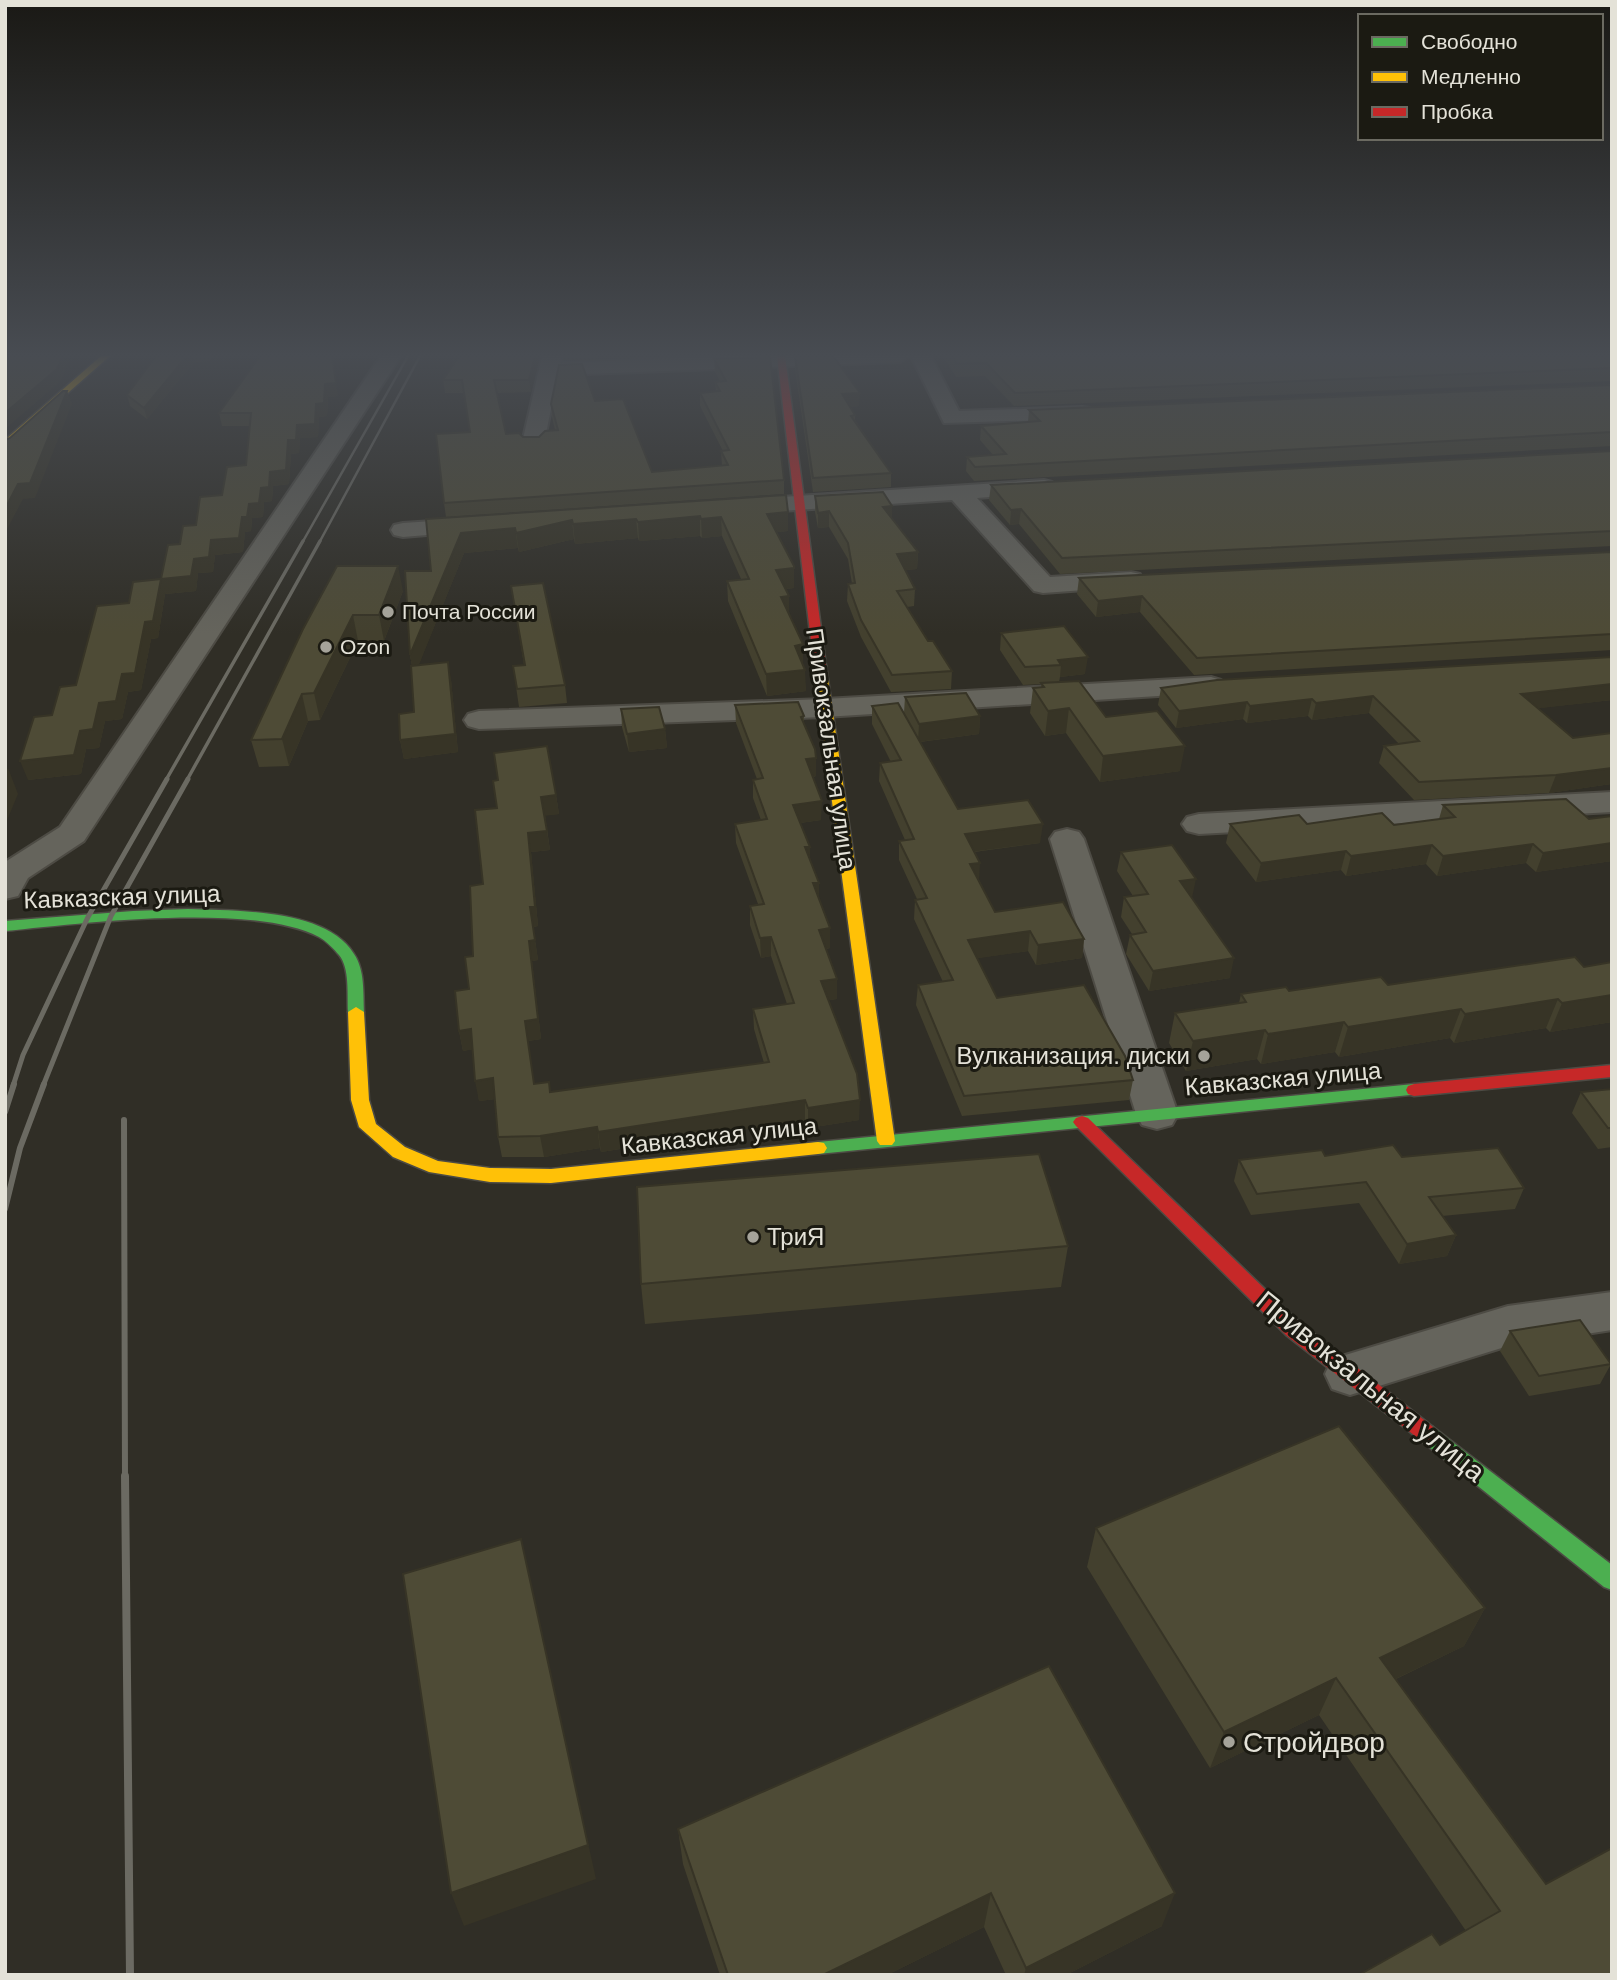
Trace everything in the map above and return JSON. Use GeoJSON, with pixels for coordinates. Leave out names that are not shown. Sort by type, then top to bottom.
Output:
{"type":"FeatureCollection","features":[{"type":"Feature","properties":{"kind":"street"},"geometry":{"type":"LineString","coordinates":[[5,888],[13,872],[72,834],[329,448]]}},
{"type":"Feature","properties":{"kind":"street","name":"Привокзальная улица"},"geometry":{"type":"LineString","coordinates":[[793,448],[825,708],[886,1141]]}},
{"type":"Feature","properties":{"kind":"street"},"geometry":{"type":"LineString","coordinates":[[706,509],[1069,486]]}},
{"type":"Feature","properties":{"kind":"street"},"geometry":{"type":"LineString","coordinates":[[958,492],[1043,585],[1154,579]]}},
{"type":"Feature","properties":{"kind":"street"},"geometry":{"type":"LineString","coordinates":[[403,530],[505,523]]}},
{"type":"Feature","properties":{"kind":"street"},"geometry":{"type":"LineString","coordinates":[[479,720],[825,708],[1239,684]]}},
{"type":"Feature","properties":{"kind":"street"},"geometry":{"type":"LineString","coordinates":[[1199,824],[1612,802]]}},
{"type":"Feature","properties":{"kind":"street"},"geometry":{"type":"LineString","coordinates":[[1067,839],[1157,1114]]}},
{"type":"Feature","properties":{"kind":"street","name":"Кавказская улица"},"geometry":{"type":"LineString","coordinates":[[5,926],[142,914],[234,915],[272,918],[326,933],[347,953],[354,981],[360,1100],[368,1127],[398,1152],[435,1167],[490,1175],[551,1176],[1612,1071]]}},
{"type":"Feature","properties":{"kind":"street","name":"Привокзальная улица"},"geometry":{"type":"LineString","coordinates":[[1082,1122],[1293,1329],[1612,1579]]}},
{"type":"Feature","properties":{"kind":"street"},"geometry":{"type":"LineString","coordinates":[[1350,1374],[1508,1326],[1612,1311]]}},
{"type":"Feature","properties":{"kind":"building"},"geometry":{"type":"Polygon","coordinates":[[[5,448],[44,448],[30,483],[18,484],[5,509],[5,448]]]}},
{"type":"Feature","properties":{"kind":"building"},"geometry":{"type":"Polygon","coordinates":[[[248,448],[287,448],[286,470],[270,472],[269,487],[261,488],[259,503],[249,504],[247,517],[242,517],[239,538],[211,540],[209,557],[194,559],[191,576],[161,579],[168,545],[180,544],[183,526],[196,525],[200,497],[222,495],[227,467],[246,465],[248,448]]]}},
{"type":"Feature","properties":{"kind":"building"},"geometry":{"type":"Polygon","coordinates":[[[438,448],[643,448],[652,472],[728,465],[721,451],[728,448],[780,448],[784,480],[444,503],[438,448]]]}},
{"type":"Feature","properties":{"kind":"building"},"geometry":{"type":"Polygon","coordinates":[[[809,448],[874,448],[891,473],[813,478],[809,448]]]}},
{"type":"Feature","properties":{"kind":"building"},"geometry":{"type":"Polygon","coordinates":[[[1001,448],[1314,448],[975,467],[967,457],[1006,454],[1001,448]]]}},
{"type":"Feature","properties":{"kind":"building"},"geometry":{"type":"Polygon","coordinates":[[[1612,451],[1612,531],[1062,558],[1021,509],[1011,510],[991,485],[1612,451]]]}},
{"type":"Feature","properties":{"kind":"building"},"geometry":{"type":"Polygon","coordinates":[[[883,492],[892,506],[883,507],[918,552],[897,554],[915,589],[897,591],[928,641],[933,641],[952,671],[892,675],[861,620],[848,584],[855,583],[848,543],[829,511],[818,513],[815,496],[883,492]]]}},
{"type":"Feature","properties":{"kind":"building"},"geometry":{"type":"Polygon","coordinates":[[[786,495],[788,512],[767,514],[794,566],[776,570],[789,596],[781,597],[803,644],[795,646],[805,670],[766,674],[727,581],[749,579],[721,517],[701,519],[700,516],[638,522],[636,519],[573,524],[572,520],[516,533],[515,528],[461,533],[410,655],[405,571],[431,571],[426,519],[786,495]]]}},
{"type":"Feature","properties":{"kind":"building"},"geometry":{"type":"Polygon","coordinates":[[[1612,552],[1612,634],[1197,658],[1142,596],[1098,601],[1079,578],[1612,552]]]}},
{"type":"Feature","properties":{"kind":"building"},"geometry":{"type":"Polygon","coordinates":[[[337,566],[398,566],[379,615],[353,615],[314,693],[302,694],[282,739],[251,740],[303,629],[337,566]]]}},
{"type":"Feature","properties":{"kind":"building"},"geometry":{"type":"Polygon","coordinates":[[[161,579],[153,621],[145,622],[135,673],[122,674],[116,701],[99,703],[93,729],[80,731],[74,755],[20,761],[34,717],[52,715],[60,687],[76,685],[97,606],[129,603],[133,582],[161,579]]]}},
{"type":"Feature","properties":{"kind":"building"},"geometry":{"type":"Polygon","coordinates":[[[543,583],[565,685],[517,689],[513,666],[525,665],[511,586],[543,583]]]}},
{"type":"Feature","properties":{"kind":"building"},"geometry":{"type":"Polygon","coordinates":[[[1064,626],[1088,657],[1058,660],[1061,665],[1025,667],[1001,633],[1064,626]]]}},
{"type":"Feature","properties":{"kind":"building"},"geometry":{"type":"Polygon","coordinates":[[[1612,657],[1612,684],[1521,694],[1573,738],[1612,733],[1612,768],[1556,775],[1419,782],[1384,746],[1419,741],[1373,696],[1316,703],[1312,699],[1250,706],[1247,702],[1179,711],[1161,688],[1217,680],[1612,657]]]}},
{"type":"Feature","properties":{"kind":"building"},"geometry":{"type":"Polygon","coordinates":[[[448,662],[455,734],[400,740],[399,714],[414,712],[411,666],[448,662]]]}},
{"type":"Feature","properties":{"kind":"building"},"geometry":{"type":"Polygon","coordinates":[[[1079,681],[1106,717],[1157,711],[1185,746],[1103,756],[1069,708],[1048,711],[1033,688],[1044,687],[1041,683],[1079,681]]]}},
{"type":"Feature","properties":{"kind":"building"},"geometry":{"type":"Polygon","coordinates":[[[966,693],[980,716],[919,724],[905,697],[966,693]]]}},
{"type":"Feature","properties":{"kind":"building"},"geometry":{"type":"Polygon","coordinates":[[[798,702],[804,716],[801,717],[815,749],[816,758],[806,759],[822,801],[793,805],[810,847],[805,847],[819,883],[813,883],[830,928],[819,930],[837,979],[821,981],[857,1074],[860,1100],[808,1108],[805,1100],[598,1132],[597,1127],[540,1136],[498,1137],[493,1078],[475,1081],[471,1029],[459,1031],[455,991],[469,989],[465,957],[473,956],[470,886],[483,884],[475,810],[497,808],[493,781],[498,780],[494,753],[547,746],[556,795],[541,797],[547,831],[528,833],[535,907],[530,907],[535,940],[529,941],[538,1019],[525,1021],[534,1084],[549,1082],[550,1092],[769,1062],[753,1009],[794,1003],[771,937],[760,938],[750,906],[764,904],[735,824],[767,819],[753,780],[763,778],[735,705],[798,702]]]}},
{"type":"Feature","properties":{"kind":"building"},"geometry":{"type":"Polygon","coordinates":[[[898,703],[958,809],[1028,800],[1043,824],[965,834],[980,863],[970,864],[995,912],[1063,902],[1084,939],[1038,945],[1030,931],[968,940],[997,998],[1084,985],[1125,1056],[1133,1080],[964,1096],[918,985],[953,980],[915,900],[927,898],[899,841],[914,839],[880,763],[901,760],[872,706],[898,703]]]}},
{"type":"Feature","properties":{"kind":"building"},"geometry":{"type":"Polygon","coordinates":[[[659,707],[665,729],[627,734],[621,709],[659,707]]]}},
{"type":"Feature","properties":{"kind":"building"},"geometry":{"type":"Polygon","coordinates":[[[1566,799],[1589,819],[1612,816],[1612,843],[1543,853],[1533,844],[1443,856],[1432,845],[1351,856],[1346,851],[1261,863],[1230,824],[1299,815],[1307,824],[1382,813],[1394,825],[1455,817],[1443,805],[1566,799]]]}},
{"type":"Feature","properties":{"kind":"building"},"geometry":{"type":"Polygon","coordinates":[[[1172,845],[1196,879],[1180,881],[1234,958],[1153,971],[1130,935],[1146,932],[1124,897],[1148,894],[1121,852],[1172,845]]]}},
{"type":"Feature","properties":{"kind":"building"},"geometry":{"type":"Polygon","coordinates":[[[1575,957],[1584,967],[1612,962],[1612,995],[1562,1003],[1558,999],[1465,1014],[1461,1009],[1348,1027],[1344,1022],[1268,1034],[1265,1030],[1193,1041],[1175,1013],[1246,1002],[1241,994],[1286,987],[1289,991],[1381,977],[1388,985],[1575,957]]]}},
{"type":"Feature","properties":{"kind":"building"},"geometry":{"type":"Polygon","coordinates":[[[1612,1089],[1612,1128],[1608,1128],[1581,1092],[1612,1089]]]}},
{"type":"Feature","properties":{"kind":"building"},"geometry":{"type":"Polygon","coordinates":[[[1393,1145],[1402,1157],[1498,1148],[1524,1188],[1429,1197],[1456,1235],[1407,1244],[1366,1182],[1257,1194],[1239,1160],[1322,1150],[1325,1156],[1393,1145]]]}},
{"type":"Feature","properties":{"kind":"building"},"geometry":{"type":"Polygon","coordinates":[[[1039,1154],[1068,1246],[641,1284],[637,1187],[1039,1154]]]}},
{"type":"Feature","properties":{"kind":"building"},"geometry":{"type":"Polygon","coordinates":[[[1580,1320],[1611,1364],[1539,1376],[1510,1331],[1580,1320]]]}},
{"type":"Feature","properties":{"kind":"building","name":"Стройдвор"},"geometry":{"type":"Polygon","coordinates":[[[1339,1426],[1485,1608],[1380,1658],[1546,1884],[1612,1848],[1612,1975],[1359,1975],[1432,1934],[1440,1945],[1500,1911],[1336,1678],[1224,1732],[1096,1528],[1339,1426]]]}},
{"type":"Feature","properties":{"kind":"building"},"geometry":{"type":"Polygon","coordinates":[[[521,1539],[588,1845],[451,1893],[403,1574],[521,1539]]]}},
{"type":"Feature","properties":{"kind":"building"},"geometry":{"type":"Polygon","coordinates":[[[1049,1666],[1175,1893],[1026,1968],[991,1893],[823,1975],[728,1975],[678,1829],[1049,1666]]]}},
{"type":"Feature","properties":{"kind":"railway"},"geometry":{"type":"LineString","coordinates":[[302,543],[356,448]]}},
{"type":"Feature","properties":{"kind":"railway"},"geometry":{"type":"LineString","coordinates":[[319,543],[370,448]]}},
{"type":"Feature","properties":{"kind":"railway"},"geometry":{"type":"LineString","coordinates":[[166,780],[303,541]]}},
{"type":"Feature","properties":{"kind":"railway"},"geometry":{"type":"LineString","coordinates":[[187,780],[320,541]]}},
{"type":"Feature","properties":{"kind":"railway"},"geometry":{"type":"LineString","coordinates":[[13,1086],[23,1055],[88,917],[167,779]]}},
{"type":"Feature","properties":{"kind":"railway"},"geometry":{"type":"LineString","coordinates":[[43,1086],[111,916],[188,779]]}},
{"type":"Feature","properties":{"kind":"railway"},"geometry":{"type":"LineString","coordinates":[[5,1112],[14,1084]]}},
{"type":"Feature","properties":{"kind":"railway"},"geometry":{"type":"LineString","coordinates":[[5,1209],[20,1148],[44,1084]]}},
{"type":"Feature","properties":{"kind":"railway"},"geometry":{"type":"LineString","coordinates":[[124,1120],[125,1478]]}},
{"type":"Feature","properties":{"kind":"railway"},"geometry":{"type":"LineString","coordinates":[[125,1476],[130,1975]]}},
{"type":"Feature","properties":{"kind":"traffic: fast"},"geometry":{"type":"LineString","coordinates":[[5,926],[133,915],[188,914],[241,915],[289,922],[325,934],[347,954],[354,975],[356,1012]]}},
{"type":"Feature","properties":{"kind":"traffic: fast"},"geometry":{"type":"LineString","coordinates":[[818,1148],[1414,1090]]}},
{"type":"Feature","properties":{"kind":"traffic: fast"},"geometry":{"type":"LineString","coordinates":[[1426,1433],[1612,1579]]}},
{"type":"Feature","properties":{"kind":"traffic: slow"},"geometry":{"type":"LineString","coordinates":[[820,666],[886,1141]]}},
{"type":"Feature","properties":{"kind":"traffic: slow"},"geometry":{"type":"LineString","coordinates":[[356,1012],[360,1100],[368,1127],[399,1152],[435,1167],[490,1175],[551,1176],[818,1148]]}},
{"type":"Feature","properties":{"kind":"traffic: jam"},"geometry":{"type":"LineString","coordinates":[[793,448],[820,666]]}},
{"type":"Feature","properties":{"kind":"traffic: jam"},"geometry":{"type":"LineString","coordinates":[[1414,1090],[1612,1071]]}},
{"type":"Feature","properties":{"kind":"traffic: jam"},"geometry":{"type":"LineString","coordinates":[[1082,1122],[1293,1329],[1426,1433]]}},
{"type":"Feature","properties":{"kind":"place","name":"Почта России"},"geometry":{"type":"Point","coordinates":[388,612]}},
{"type":"Feature","properties":{"kind":"place","name":"Ozon"},"geometry":{"type":"Point","coordinates":[326,647]}},
{"type":"Feature","properties":{"kind":"place","name":"Вулканизация. диски"},"geometry":{"type":"Point","coordinates":[1204,1056]}},
{"type":"Feature","properties":{"kind":"place","name":"ТриЯ"},"geometry":{"type":"Point","coordinates":[753,1237]}},
{"type":"Feature","properties":{"kind":"place","name":"Стройдвор"},"geometry":{"type":"Point","coordinates":[1229,1742]}}]}
